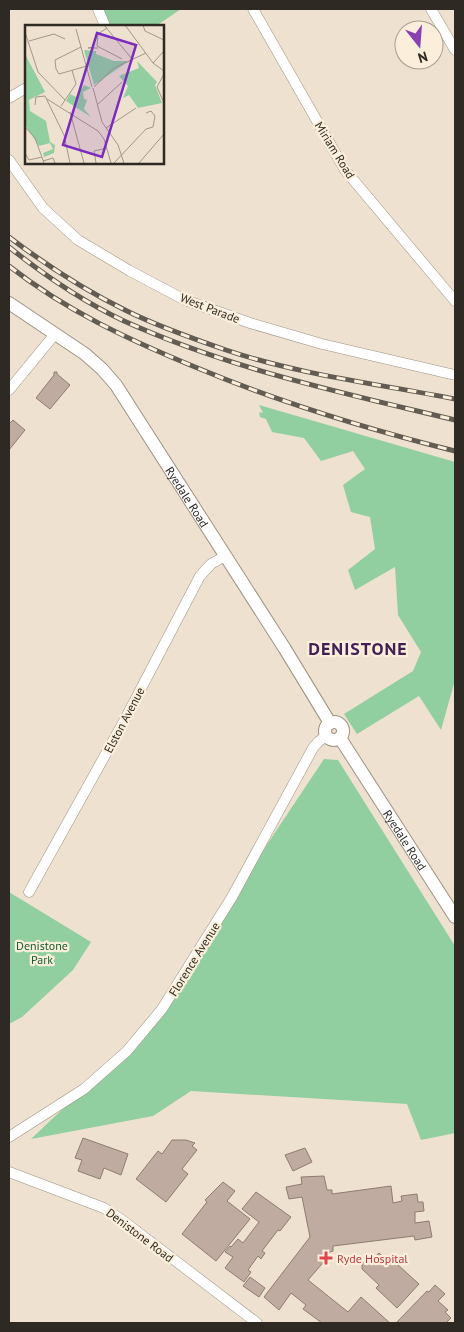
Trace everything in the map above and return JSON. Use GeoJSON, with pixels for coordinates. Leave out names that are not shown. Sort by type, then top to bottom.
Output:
{"type":"FeatureCollection","features":[{"type":"Feature","properties":{"kind":"street"},"geometry":{"type":"LineString","coordinates":[[98,9],[105,25]]}},
{"type":"Feature","properties":{"kind":"street","name":"Miriam Road"},"geometry":{"type":"LineString","coordinates":[[252,9],[345,170],[455,301]]}},
{"type":"Feature","properties":{"kind":"street"},"geometry":{"type":"LineString","coordinates":[[431,9],[455,50]]}},
{"type":"Feature","properties":{"kind":"street"},"geometry":{"type":"LineString","coordinates":[[9,98],[25,89]]}},
{"type":"Feature","properties":{"kind":"street","name":"West Parade"},"geometry":{"type":"LineString","coordinates":[[9,160],[43,208],[78,240],[130,271],[185,300],[250,324],[322,344],[455,375]]}},
{"type":"Feature","properties":{"kind":"street","name":"Ryedale Road"},"geometry":{"type":"LineString","coordinates":[[9,302],[85,354],[116,385],[285,649],[330,723]]}},
{"type":"Feature","properties":{"kind":"street"},"geometry":{"type":"LineString","coordinates":[[9,390],[55,334]]}},
{"type":"Feature","properties":{"kind":"street","name":"Elston Avenue"},"geometry":{"type":"LineString","coordinates":[[29,892],[123,723],[200,576],[211,564],[225,556]]}},
{"type":"Feature","properties":{"kind":"street"},"geometry":{"type":"LineString","coordinates":[[336,722],[342,727],[340,738],[334,740],[326,736],[326,727],[330,723],[336,722]]}},
{"type":"Feature","properties":{"kind":"street","name":"Florence Avenue"},"geometry":{"type":"LineString","coordinates":[[9,1137],[84,1088],[127,1051],[162,1009],[232,897],[313,748],[326,736]]}},
{"type":"Feature","properties":{"kind":"street","name":"Ryedale Road"},"geometry":{"type":"LineString","coordinates":[[340,738],[455,917]]}},
{"type":"Feature","properties":{"kind":"street","name":"Denistone Road"},"geometry":{"type":"LineString","coordinates":[[9,1172],[104,1208],[257,1323]]}},
{"type":"Feature","properties":{"kind":"green space"},"geometry":{"type":"Polygon","coordinates":[[[101,9],[181,9],[157,25],[110,25],[101,9]]]}},
{"type":"Feature","properties":{"kind":"green space"},"geometry":{"type":"Polygon","coordinates":[[[259,405],[455,462],[455,680],[441,730],[419,696],[357,734],[344,714],[413,671],[421,652],[398,615],[395,567],[355,590],[348,570],[375,549],[370,517],[351,512],[343,485],[365,469],[353,451],[321,461],[304,438],[272,432],[266,419],[260,417],[259,412],[263,413],[259,405]]]}},
{"type":"Feature","properties":{"kind":"green space"},"geometry":{"type":"Polygon","coordinates":[[[324,759],[338,760],[455,946],[455,1133],[421,1140],[407,1104],[191,1091],[153,1116],[31,1139],[159,1018],[232,897],[324,759]]]}},
{"type":"Feature","properties":{"kind":"green space","name":"Denistone Park"},"geometry":{"type":"Polygon","coordinates":[[[9,892],[91,942],[73,970],[22,1017],[9,1024],[9,892]]]}},
{"type":"Feature","properties":{"kind":"building"},"geometry":{"type":"Polygon","coordinates":[[[54,372],[57,372],[70,385],[50,409],[36,398],[54,375],[54,372]]]}},
{"type":"Feature","properties":{"kind":"building"},"geometry":{"type":"Polygon","coordinates":[[[13,420],[25,430],[9,450],[9,424],[13,420]]]}},
{"type":"Feature","properties":{"kind":"building"},"geometry":{"type":"Polygon","coordinates":[[[83,1138],[128,1154],[121,1175],[104,1168],[100,1179],[78,1171],[82,1160],[75,1158],[83,1138]]]}},
{"type":"Feature","properties":{"kind":"building"},"geometry":{"type":"Polygon","coordinates":[[[172,1140],[186,1140],[195,1143],[192,1146],[197,1150],[182,1169],[188,1174],[166,1202],[136,1179],[158,1151],[162,1154],[172,1140]]]}},
{"type":"Feature","properties":{"kind":"building"},"geometry":{"type":"Polygon","coordinates":[[[305,1148],[312,1162],[293,1171],[285,1155],[305,1148]]]}},
{"type":"Feature","properties":{"kind":"building"},"geometry":{"type":"Polygon","coordinates":[[[324,1176],[327,1190],[332,1190],[332,1194],[391,1186],[393,1203],[402,1201],[401,1196],[417,1194],[418,1202],[423,1202],[424,1211],[415,1212],[415,1223],[429,1221],[432,1237],[415,1240],[414,1236],[333,1246],[333,1251],[327,1253],[326,1249],[324,1252],[328,1257],[308,1280],[348,1312],[361,1297],[390,1323],[322,1323],[303,1309],[306,1305],[291,1293],[279,1310],[264,1297],[310,1237],[302,1197],[289,1199],[286,1187],[302,1184],[301,1177],[324,1176]]]}},
{"type":"Feature","properties":{"kind":"building"},"geometry":{"type":"Polygon","coordinates":[[[223,1182],[235,1191],[227,1201],[250,1219],[216,1261],[182,1234],[207,1202],[205,1200],[223,1182]]]}},
{"type":"Feature","properties":{"kind":"building"},"geometry":{"type":"Polygon","coordinates":[[[256,1192],[291,1217],[262,1251],[265,1253],[261,1259],[258,1256],[248,1270],[251,1272],[244,1282],[225,1268],[233,1257],[225,1252],[238,1239],[243,1243],[259,1222],[242,1209],[256,1192]]]}},
{"type":"Feature","properties":{"kind":"building"},"geometry":{"type":"Polygon","coordinates":[[[379,1253],[385,1258],[387,1255],[419,1284],[397,1308],[376,1288],[379,1285],[362,1269],[362,1264],[365,1261],[370,1261],[379,1253]]]}},
{"type":"Feature","properties":{"kind":"building"},"geometry":{"type":"Polygon","coordinates":[[[250,1277],[265,1288],[259,1297],[243,1286],[250,1277]]]}},
{"type":"Feature","properties":{"kind":"building"},"geometry":{"type":"Polygon","coordinates":[[[435,1285],[445,1294],[438,1301],[448,1310],[445,1312],[451,1318],[446,1323],[396,1323],[427,1291],[429,1292],[435,1285]]]}},
{"type":"Feature","properties":{"kind":"railway"},"geometry":{"type":"LineString","coordinates":[[9,237],[96,295],[139,317],[189,337],[254,359],[282,366],[455,399]]}},
{"type":"Feature","properties":{"kind":"railway"},"geometry":{"type":"LineString","coordinates":[[9,247],[79,297],[124,321],[164,338],[205,353],[287,378],[455,420]]}},
{"type":"Feature","properties":{"kind":"railway"},"geometry":{"type":"LineString","coordinates":[[9,266],[53,297],[98,323],[145,346],[195,367],[259,392],[324,414],[389,434],[455,451]]}},
{"type":"Feature","properties":{"kind":"place","name":"Ryde Hospital"},"geometry":{"type":"Point","coordinates":[326,1258]}},
{"type":"Feature","properties":{"kind":"district","name":"DENISTONE"},"geometry":{"type":"Point","coordinates":[358,648]}}]}
